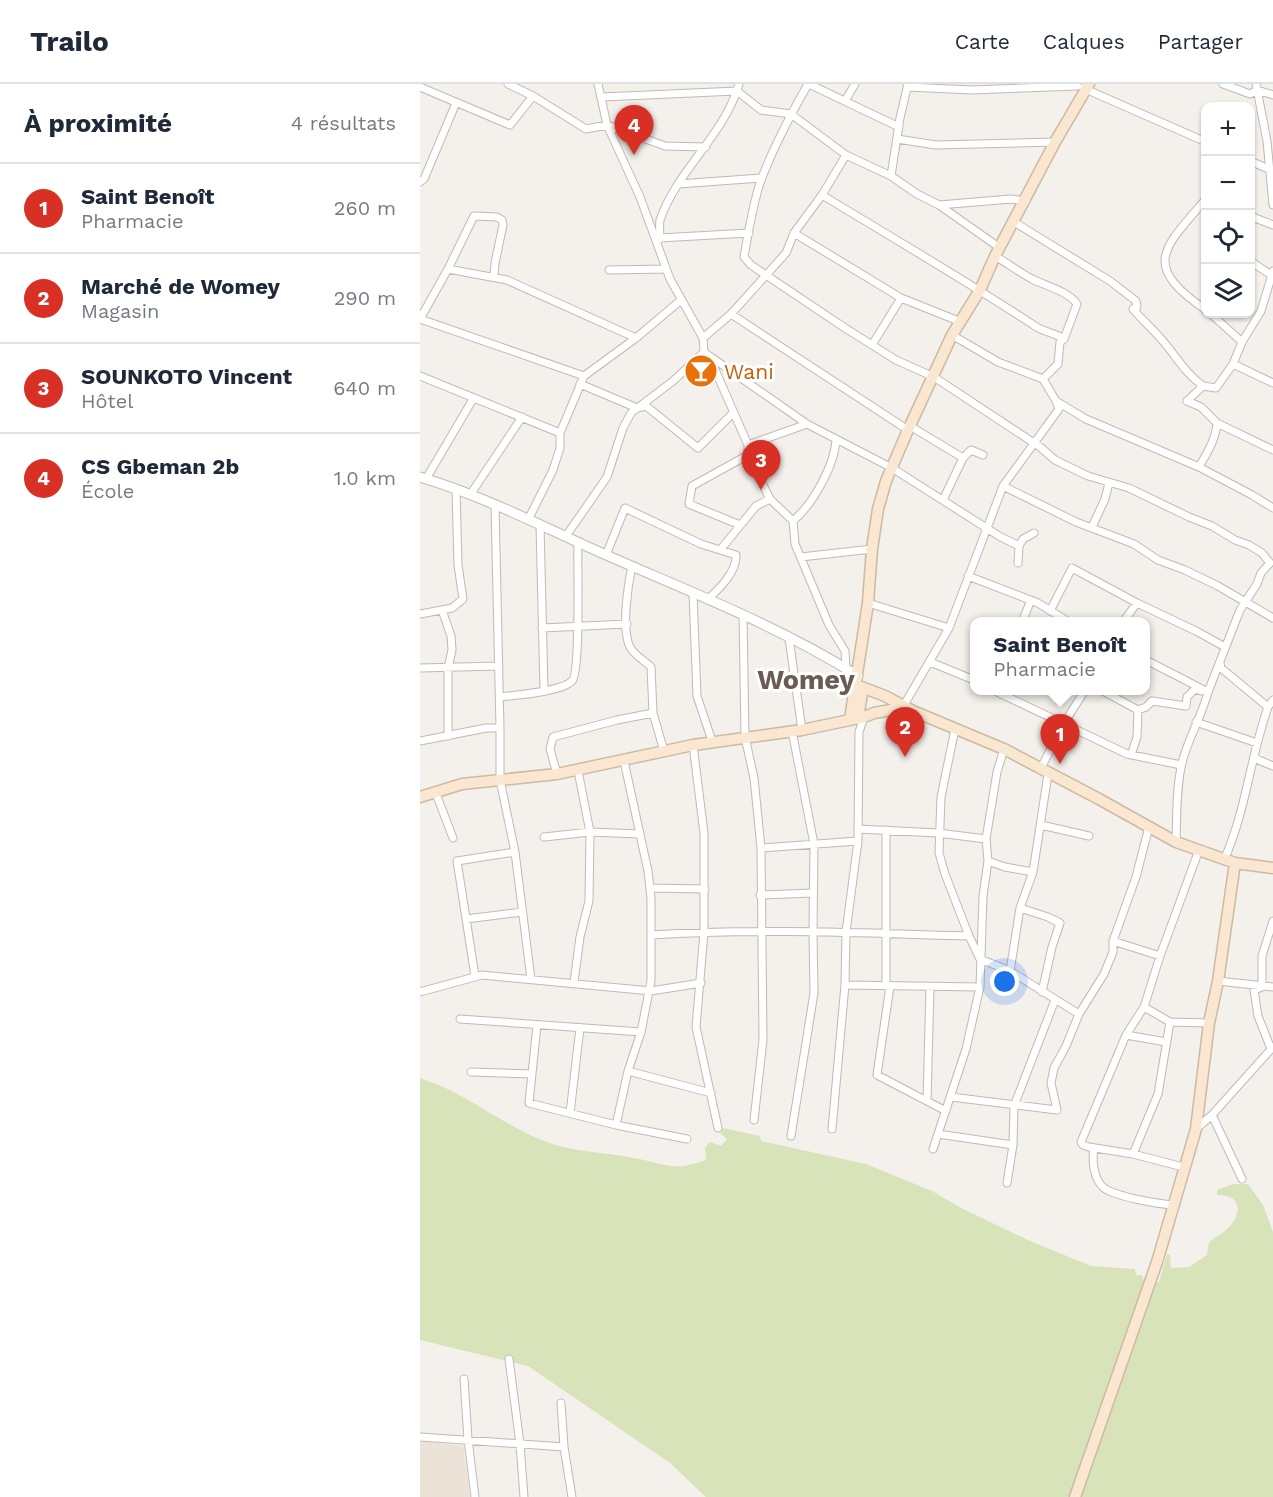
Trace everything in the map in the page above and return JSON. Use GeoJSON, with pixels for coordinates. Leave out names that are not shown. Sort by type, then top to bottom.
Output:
{"type":"FeatureCollection","features":[{"type":"Feature","properties":{"kind":"main road"},"geometry":{"type":"LineString","coordinates":[[857,718],[861,706],[859,683],[872,549],[878,509],[892,468],[952,335],[980,290],[1082,86]]}},
{"type":"Feature","properties":{"kind":"main road"},"geometry":{"type":"LineString","coordinates":[[859,683],[908,708],[1004,749],[1176,842],[1229,861],[1273,868]]}},
{"type":"Feature","properties":{"kind":"main road"},"geometry":{"type":"LineString","coordinates":[[420,797],[462,784],[578,771],[712,741],[797,731],[874,713],[908,708]]}},
{"type":"Feature","properties":{"kind":"main road"},"geometry":{"type":"LineString","coordinates":[[1075,1497],[1157,1262],[1196,1129],[1209,1023],[1218,981],[1229,861]]}},
{"type":"Feature","properties":{"kind":"street"},"geometry":{"type":"LineString","coordinates":[[508,84],[533,96],[586,129],[607,125],[665,146],[706,147]]}},
{"type":"Feature","properties":{"kind":"street"},"geometry":{"type":"LineString","coordinates":[[598,84],[607,125],[658,238],[666,269],[703,338],[706,354],[747,445],[748,455],[770,499],[793,521],[795,544],[829,624],[845,651],[846,668]]}},
{"type":"Feature","properties":{"kind":"street"},"geometry":{"type":"LineString","coordinates":[[899,127],[808,84],[791,114],[762,178],[744,256],[751,265],[872,345],[896,360],[934,377],[1055,460],[1088,476],[1129,488],[1188,517],[1212,526],[1235,540],[1249,545],[1272,562],[1261,573],[1257,584],[1240,610],[1181,765],[1176,842]]}},
{"type":"Feature","properties":{"kind":"street"},"geometry":{"type":"LineString","coordinates":[[845,101],[855,84]]}},
{"type":"Feature","properties":{"kind":"street"},"geometry":{"type":"LineString","coordinates":[[1223,84],[1250,94],[1256,87]]}},
{"type":"Feature","properties":{"kind":"street"},"geometry":{"type":"LineString","coordinates":[[891,176],[902,108],[908,86],[972,90],[1082,86],[1201,140]]}},
{"type":"Feature","properties":{"kind":"street"},"geometry":{"type":"LineString","coordinates":[[420,87],[510,125],[533,96]]}},
{"type":"Feature","properties":{"kind":"street"},"geometry":{"type":"LineString","coordinates":[[1256,87],[1273,95]]}},
{"type":"Feature","properties":{"kind":"street"},"geometry":{"type":"LineString","coordinates":[[1256,87],[1267,141],[1273,205]]}},
{"type":"Feature","properties":{"kind":"street"},"geometry":{"type":"LineString","coordinates":[[602,97],[738,88],[761,110],[791,114],[846,154],[891,176],[916,194],[939,205],[1030,278],[1063,292],[1076,301],[1077,308],[1064,339],[1060,342],[1058,363],[1043,380]]}},
{"type":"Feature","properties":{"kind":"street"},"geometry":{"type":"LineString","coordinates":[[658,238],[661,219],[678,184],[727,116],[738,88]]}},
{"type":"Feature","properties":{"kind":"street"},"geometry":{"type":"LineString","coordinates":[[420,182],[424,179],[456,103]]}},
{"type":"Feature","properties":{"kind":"street"},"geometry":{"type":"LineString","coordinates":[[897,139],[936,145],[1055,142]]}},
{"type":"Feature","properties":{"kind":"street"},"geometry":{"type":"LineString","coordinates":[[703,338],[731,314],[786,253],[794,233],[822,195],[846,154]]}},
{"type":"Feature","properties":{"kind":"street"},"geometry":{"type":"LineString","coordinates":[[1255,163],[1271,170]]}},
{"type":"Feature","properties":{"kind":"street"},"geometry":{"type":"LineString","coordinates":[[678,184],[762,178]]}},
{"type":"Feature","properties":{"kind":"street"},"geometry":{"type":"LineString","coordinates":[[822,195],[980,290],[1038,329],[1064,339]]}},
{"type":"Feature","properties":{"kind":"street"},"geometry":{"type":"LineString","coordinates":[[939,205],[1011,199],[1026,201]]}},
{"type":"Feature","properties":{"kind":"street"},"geometry":{"type":"LineString","coordinates":[[1201,205],[1177,233],[1165,253],[1164,260],[1165,268],[1175,283],[1201,307]]}},
{"type":"Feature","properties":{"kind":"street"},"geometry":{"type":"LineString","coordinates":[[495,277],[502,220],[497,217],[474,216],[420,319],[584,375]]}},
{"type":"Feature","properties":{"kind":"street"},"geometry":{"type":"LineString","coordinates":[[1255,218],[1273,225]]}},
{"type":"Feature","properties":{"kind":"street"},"geometry":{"type":"LineString","coordinates":[[1014,222],[1110,281],[1137,302],[1137,307],[1133,309],[1160,338],[1185,371],[1203,386],[1216,388],[1233,364],[1242,342],[1261,311],[1272,274],[1255,263]]}},
{"type":"Feature","properties":{"kind":"street"},"geometry":{"type":"LineString","coordinates":[[658,238],[749,233]]}},
{"type":"Feature","properties":{"kind":"street"},"geometry":{"type":"LineString","coordinates":[[794,233],[901,298],[960,322]]}},
{"type":"Feature","properties":{"kind":"street"},"geometry":{"type":"LineString","coordinates":[[448,269],[507,280],[636,338]]}},
{"type":"Feature","properties":{"kind":"street"},"geometry":{"type":"LineString","coordinates":[[609,270],[666,269]]}},
{"type":"Feature","properties":{"kind":"street"},"geometry":{"type":"LineString","coordinates":[[872,345],[901,298]]}},
{"type":"Feature","properties":{"kind":"street"},"geometry":{"type":"LineString","coordinates":[[529,518],[554,470],[560,448],[560,433],[584,375],[636,338],[681,300]]}},
{"type":"Feature","properties":{"kind":"street"},"geometry":{"type":"LineString","coordinates":[[731,314],[909,428],[963,458]]}},
{"type":"Feature","properties":{"kind":"street"},"geometry":{"type":"LineString","coordinates":[[1215,318],[1242,342]]}},
{"type":"Feature","properties":{"kind":"street"},"geometry":{"type":"LineString","coordinates":[[908,708],[949,628],[1003,486],[1059,409],[1043,380],[998,362],[952,335]]}},
{"type":"Feature","properties":{"kind":"street"},"geometry":{"type":"LineString","coordinates":[[566,536],[607,477],[623,428],[631,413],[706,354]]}},
{"type":"Feature","properties":{"kind":"street"},"geometry":{"type":"LineString","coordinates":[[706,354],[807,424],[892,468],[1019,546]]}},
{"type":"Feature","properties":{"kind":"street"},"geometry":{"type":"LineString","coordinates":[[1233,364],[1273,383]]}},
{"type":"Feature","properties":{"kind":"street"},"geometry":{"type":"LineString","coordinates":[[420,387],[422,377],[560,433]]}},
{"type":"Feature","properties":{"kind":"street"},"geometry":{"type":"LineString","coordinates":[[580,384],[637,408],[646,406],[698,448],[733,413]]}},
{"type":"Feature","properties":{"kind":"street"},"geometry":{"type":"LineString","coordinates":[[1203,386],[1187,401],[1201,407],[1217,423],[1273,450]]}},
{"type":"Feature","properties":{"kind":"street"},"geometry":{"type":"LineString","coordinates":[[473,399],[423,478],[529,518],[606,555],[743,614],[846,668],[859,683]]}},
{"type":"Feature","properties":{"kind":"street"},"geometry":{"type":"LineString","coordinates":[[1056,401],[1086,419],[1199,467],[1273,508]]}},
{"type":"Feature","properties":{"kind":"street"},"geometry":{"type":"LineString","coordinates":[[470,495],[522,417]]}},
{"type":"Feature","properties":{"kind":"street"},"geometry":{"type":"LineString","coordinates":[[1199,467],[1217,430],[1217,423]]}},
{"type":"Feature","properties":{"kind":"street"},"geometry":{"type":"LineString","coordinates":[[747,445],[807,424]]}},
{"type":"Feature","properties":{"kind":"street"},"geometry":{"type":"LineString","coordinates":[[793,521],[804,512],[812,500],[836,452],[837,439]]}},
{"type":"Feature","properties":{"kind":"street"},"geometry":{"type":"LineString","coordinates":[[943,500],[963,458],[970,450],[983,455]]}},
{"type":"Feature","properties":{"kind":"street"},"geometry":{"type":"LineString","coordinates":[[740,525],[689,504],[692,486],[748,455]]}},
{"type":"Feature","properties":{"kind":"street"},"geometry":{"type":"LineString","coordinates":[[1092,527],[1105,499],[1109,483]]}},
{"type":"Feature","properties":{"kind":"street"},"geometry":{"type":"LineString","coordinates":[[1003,486],[1033,502],[1134,544],[1158,560],[1218,586],[1273,618]]}},
{"type":"Feature","properties":{"kind":"street"},"geometry":{"type":"LineString","coordinates":[[420,614],[452,608],[463,599],[458,565],[456,489]]}},
{"type":"Feature","properties":{"kind":"street"},"geometry":{"type":"LineString","coordinates":[[721,549],[756,506],[770,499]]}},
{"type":"Feature","properties":{"kind":"street"},"geometry":{"type":"LineString","coordinates":[[495,505],[500,780],[514,852],[531,979]]}},
{"type":"Feature","properties":{"kind":"street"},"geometry":{"type":"LineString","coordinates":[[606,555],[625,508],[701,544],[736,555],[736,563],[718,590],[707,600]]}},
{"type":"Feature","properties":{"kind":"street"},"geometry":{"type":"LineString","coordinates":[[540,524],[544,691]]}},
{"type":"Feature","properties":{"kind":"street"},"geometry":{"type":"LineString","coordinates":[[1018,563],[1019,546],[1023,539],[1034,533]]}},
{"type":"Feature","properties":{"kind":"street"},"geometry":{"type":"LineString","coordinates":[[500,697],[544,691],[567,685],[574,680],[578,542]]}},
{"type":"Feature","properties":{"kind":"street"},"geometry":{"type":"LineString","coordinates":[[801,557],[872,549]]}},
{"type":"Feature","properties":{"kind":"street"},"geometry":{"type":"LineString","coordinates":[[632,566],[626,594],[627,639],[631,650],[651,667],[653,713],[664,751]]}},
{"type":"Feature","properties":{"kind":"street"},"geometry":{"type":"LineString","coordinates":[[1050,611],[1058,591],[1072,568],[1225,647]]}},
{"type":"Feature","properties":{"kind":"street"},"geometry":{"type":"LineString","coordinates":[[968,576],[1031,600],[1061,617]]}},
{"type":"Feature","properties":{"kind":"street"},"geometry":{"type":"LineString","coordinates":[[693,594],[698,696],[712,741]]}},
{"type":"Feature","properties":{"kind":"street"},"geometry":{"type":"LineString","coordinates":[[1024,617],[1031,600]]}},
{"type":"Feature","properties":{"kind":"street"},"geometry":{"type":"LineString","coordinates":[[868,603],[949,628]]}},
{"type":"Feature","properties":{"kind":"street"},"geometry":{"type":"LineString","coordinates":[[1126,617],[1137,603]]}},
{"type":"Feature","properties":{"kind":"street"},"geometry":{"type":"LineString","coordinates":[[442,610],[451,636],[452,650],[447,668],[448,736]]}},
{"type":"Feature","properties":{"kind":"street"},"geometry":{"type":"LineString","coordinates":[[743,614],[745,737],[754,778],[761,848],[763,1040],[754,1120]]}},
{"type":"Feature","properties":{"kind":"street"},"geometry":{"type":"LineString","coordinates":[[542,628],[627,624]]}},
{"type":"Feature","properties":{"kind":"street"},"geometry":{"type":"LineString","coordinates":[[789,638],[797,731],[814,844],[814,993],[791,1136]]}},
{"type":"Feature","properties":{"kind":"street"},"geometry":{"type":"LineString","coordinates":[[930,662],[970,678]]}},
{"type":"Feature","properties":{"kind":"street"},"geometry":{"type":"LineString","coordinates":[[1150,662],[1208,693]]}},
{"type":"Feature","properties":{"kind":"street"},"geometry":{"type":"LineString","coordinates":[[1220,663],[1221,668],[1268,708]]}},
{"type":"Feature","properties":{"kind":"street"},"geometry":{"type":"LineString","coordinates":[[420,668],[499,666]]}},
{"type":"Feature","properties":{"kind":"street"},"geometry":{"type":"LineString","coordinates":[[1110,695],[1138,710],[1146,707],[1152,701],[1186,706],[1187,697],[1195,689],[1208,693]]}},
{"type":"Feature","properties":{"kind":"street"},"geometry":{"type":"LineString","coordinates":[[1003,695],[1063,725],[1131,754],[1181,765]]}},
{"type":"Feature","properties":{"kind":"street"},"geometry":{"type":"LineString","coordinates":[[1010,971],[1020,908],[1033,872],[1041,825],[1044,772],[1063,725],[1082,695]]}},
{"type":"Feature","properties":{"kind":"street"},"geometry":{"type":"LineString","coordinates":[[1229,861],[1257,743],[1268,708],[1273,700]]}},
{"type":"Feature","properties":{"kind":"street"},"geometry":{"type":"LineString","coordinates":[[1131,754],[1137,737],[1138,710]]}},
{"type":"Feature","properties":{"kind":"street"},"geometry":{"type":"LineString","coordinates":[[557,774],[550,749],[553,737],[616,720],[653,713]]}},
{"type":"Feature","properties":{"kind":"street"},"geometry":{"type":"LineString","coordinates":[[832,1130],[845,985],[846,932],[858,841],[859,732],[857,718]]}},
{"type":"Feature","properties":{"kind":"street"},"geometry":{"type":"LineString","coordinates":[[1196,722],[1257,743]]}},
{"type":"Feature","properties":{"kind":"street"},"geometry":{"type":"LineString","coordinates":[[420,741],[486,728],[500,728]]}},
{"type":"Feature","properties":{"kind":"street"},"geometry":{"type":"LineString","coordinates":[[955,729],[941,797],[939,854],[969,936],[980,959],[1010,971],[1079,1014]]}},
{"type":"Feature","properties":{"kind":"street"},"geometry":{"type":"LineString","coordinates":[[693,745],[704,833],[705,889],[704,932],[696,1027],[718,1128]]}},
{"type":"Feature","properties":{"kind":"street"},"geometry":{"type":"LineString","coordinates":[[933,1149],[966,1049],[980,987],[983,896],[988,861],[986,839],[997,772],[1004,749]]}},
{"type":"Feature","properties":{"kind":"street"},"geometry":{"type":"LineString","coordinates":[[1254,758],[1273,766]]}},
{"type":"Feature","properties":{"kind":"street"},"geometry":{"type":"LineString","coordinates":[[616,1125],[628,1071],[651,991],[650,888],[624,761]]}},
{"type":"Feature","properties":{"kind":"street"},"geometry":{"type":"LineString","coordinates":[[574,982],[580,937],[589,909],[590,832],[578,771]]}},
{"type":"Feature","properties":{"kind":"street"},"geometry":{"type":"LineString","coordinates":[[435,791],[453,838]]}},
{"type":"Feature","properties":{"kind":"street"},"geometry":{"type":"LineString","coordinates":[[1041,825],[1089,836]]}},
{"type":"Feature","properties":{"kind":"street"},"geometry":{"type":"LineString","coordinates":[[951,1097],[1057,1110],[1051,1077],[1079,1014],[1104,974],[1113,952],[1113,941],[1136,877],[1149,827]]}},
{"type":"Feature","properties":{"kind":"street"},"geometry":{"type":"LineString","coordinates":[[858,829],[938,833],[986,839]]}},
{"type":"Feature","properties":{"kind":"street"},"geometry":{"type":"LineString","coordinates":[[886,830],[888,986],[877,1075],[946,1111]]}},
{"type":"Feature","properties":{"kind":"street"},"geometry":{"type":"LineString","coordinates":[[544,837],[590,832],[640,834]]}},
{"type":"Feature","properties":{"kind":"street"},"geometry":{"type":"LineString","coordinates":[[761,848],[858,841]]}},
{"type":"Feature","properties":{"kind":"street"},"geometry":{"type":"LineString","coordinates":[[1184,1167],[1133,1154],[1094,1148],[1083,1145],[1081,1142],[1126,1035],[1144,1007],[1199,850]]}},
{"type":"Feature","properties":{"kind":"street"},"geometry":{"type":"LineString","coordinates":[[476,976],[457,861],[514,852]]}},
{"type":"Feature","properties":{"kind":"street"},"geometry":{"type":"LineString","coordinates":[[988,861],[1033,872]]}},
{"type":"Feature","properties":{"kind":"street"},"geometry":{"type":"LineString","coordinates":[[650,888],[705,889]]}},
{"type":"Feature","properties":{"kind":"street"},"geometry":{"type":"LineString","coordinates":[[760,895],[813,893]]}},
{"type":"Feature","properties":{"kind":"street"},"geometry":{"type":"LineString","coordinates":[[1020,908],[1060,923],[1042,992]]}},
{"type":"Feature","properties":{"kind":"street"},"geometry":{"type":"LineString","coordinates":[[466,919],[522,912]]}},
{"type":"Feature","properties":{"kind":"street"},"geometry":{"type":"LineString","coordinates":[[1262,987],[1262,956],[1273,921]]}},
{"type":"Feature","properties":{"kind":"street"},"geometry":{"type":"LineString","coordinates":[[652,935],[704,932],[846,932],[969,936]]}},
{"type":"Feature","properties":{"kind":"street"},"geometry":{"type":"LineString","coordinates":[[1113,941],[1160,956]]}},
{"type":"Feature","properties":{"kind":"street"},"geometry":{"type":"LineString","coordinates":[[420,992],[476,976],[574,982],[651,991],[700,983]]}},
{"type":"Feature","properties":{"kind":"street"},"geometry":{"type":"LineString","coordinates":[[1218,981],[1273,987]]}},
{"type":"Feature","properties":{"kind":"street"},"geometry":{"type":"LineString","coordinates":[[845,985],[980,987]]}},
{"type":"Feature","properties":{"kind":"street"},"geometry":{"type":"LineString","coordinates":[[927,1101],[930,987]]}},
{"type":"Feature","properties":{"kind":"street"},"geometry":{"type":"LineString","coordinates":[[1196,1129],[1212,1115],[1272,1048],[1257,1016],[1254,990],[1262,987]]}},
{"type":"Feature","properties":{"kind":"street"},"geometry":{"type":"LineString","coordinates":[[1007,1183],[1013,1146],[1014,1106],[1055,1000]]}},
{"type":"Feature","properties":{"kind":"street"},"geometry":{"type":"LineString","coordinates":[[1144,1007],[1170,1022],[1209,1023]]}},
{"type":"Feature","properties":{"kind":"street"},"geometry":{"type":"LineString","coordinates":[[460,1019],[641,1032]]}},
{"type":"Feature","properties":{"kind":"street"},"geometry":{"type":"LineString","coordinates":[[1133,1154],[1158,1094],[1170,1022]]}},
{"type":"Feature","properties":{"kind":"street"},"geometry":{"type":"LineString","coordinates":[[537,1025],[529,1103],[616,1125],[687,1139]]}},
{"type":"Feature","properties":{"kind":"street"},"geometry":{"type":"LineString","coordinates":[[570,1113],[580,1028]]}},
{"type":"Feature","properties":{"kind":"street"},"geometry":{"type":"LineString","coordinates":[[1126,1035],[1166,1042]]}},
{"type":"Feature","properties":{"kind":"street"},"geometry":{"type":"LineString","coordinates":[[628,1071],[711,1093]]}},
{"type":"Feature","properties":{"kind":"street"},"geometry":{"type":"LineString","coordinates":[[471,1072],[532,1074]]}},
{"type":"Feature","properties":{"kind":"street"},"geometry":{"type":"LineString","coordinates":[[1212,1115],[1242,1179]]}},
{"type":"Feature","properties":{"kind":"street"},"geometry":{"type":"LineString","coordinates":[[938,1134],[1013,1146]]}},
{"type":"Feature","properties":{"kind":"street"},"geometry":{"type":"LineString","coordinates":[[1094,1148],[1092,1158],[1095,1172],[1105,1188],[1157,1204],[1174,1205]]}},
{"type":"Feature","properties":{"kind":"street"},"geometry":{"type":"LineString","coordinates":[[509,1359],[524,1497]]}},
{"type":"Feature","properties":{"kind":"street"},"geometry":{"type":"LineString","coordinates":[[464,1379],[475,1497]]}},
{"type":"Feature","properties":{"kind":"street"},"geometry":{"type":"LineString","coordinates":[[561,1403],[564,1447],[572,1497]]}},
{"type":"Feature","properties":{"kind":"street"},"geometry":{"type":"LineString","coordinates":[[420,1437],[564,1447]]}},
{"type":"Feature","properties":{"kind":"shaded area"},"geometry":{"type":"Polygon","coordinates":[[[420,1441],[463,1446],[470,1497],[420,1497],[420,1441]]]}},
{"type":"Feature","properties":{"kind":"green space"},"geometry":{"type":"Polygon","coordinates":[[[420,1078],[453,1092],[528,1134],[555,1145],[577,1150],[623,1156],[670,1166],[685,1166],[706,1160],[705,1148],[710,1142],[721,1146],[727,1139],[720,1133],[723,1128],[760,1136],[761,1141],[866,1164],[932,1191],[965,1210],[1030,1241],[1091,1266],[1135,1269],[1136,1275],[1142,1275],[1146,1287],[1159,1282],[1167,1254],[1170,1255],[1171,1268],[1189,1267],[1207,1255],[1209,1242],[1231,1225],[1238,1209],[1233,1199],[1217,1195],[1217,1190],[1233,1184],[1248,1184],[1263,1205],[1273,1232],[1273,1497],[706,1497],[670,1463],[528,1366],[420,1340],[420,1078]]]}},
{"type":"Feature","properties":{"kind":"place","name":"CS Gbeman 2b"},"geometry":{"type":"Point","coordinates":[634,155]}},
{"type":"Feature","properties":{"kind":"place","name":"Wani"},"geometry":{"type":"Point","coordinates":[701,371]}},
{"type":"Feature","properties":{"kind":"place","name":"SOUNKOTO Vincent"},"geometry":{"type":"Point","coordinates":[761,490]}},
{"type":"Feature","properties":{"kind":"place","name":"Marché de Womey"},"geometry":{"type":"Point","coordinates":[905,757]}},
{"type":"Feature","properties":{"kind":"place","name":"Saint Benoît"},"geometry":{"type":"Point","coordinates":[1060,764]}},
{"type":"Feature","properties":{"kind":"district","name":"Womey"},"geometry":{"type":"Point","coordinates":[806,680]}}]}
